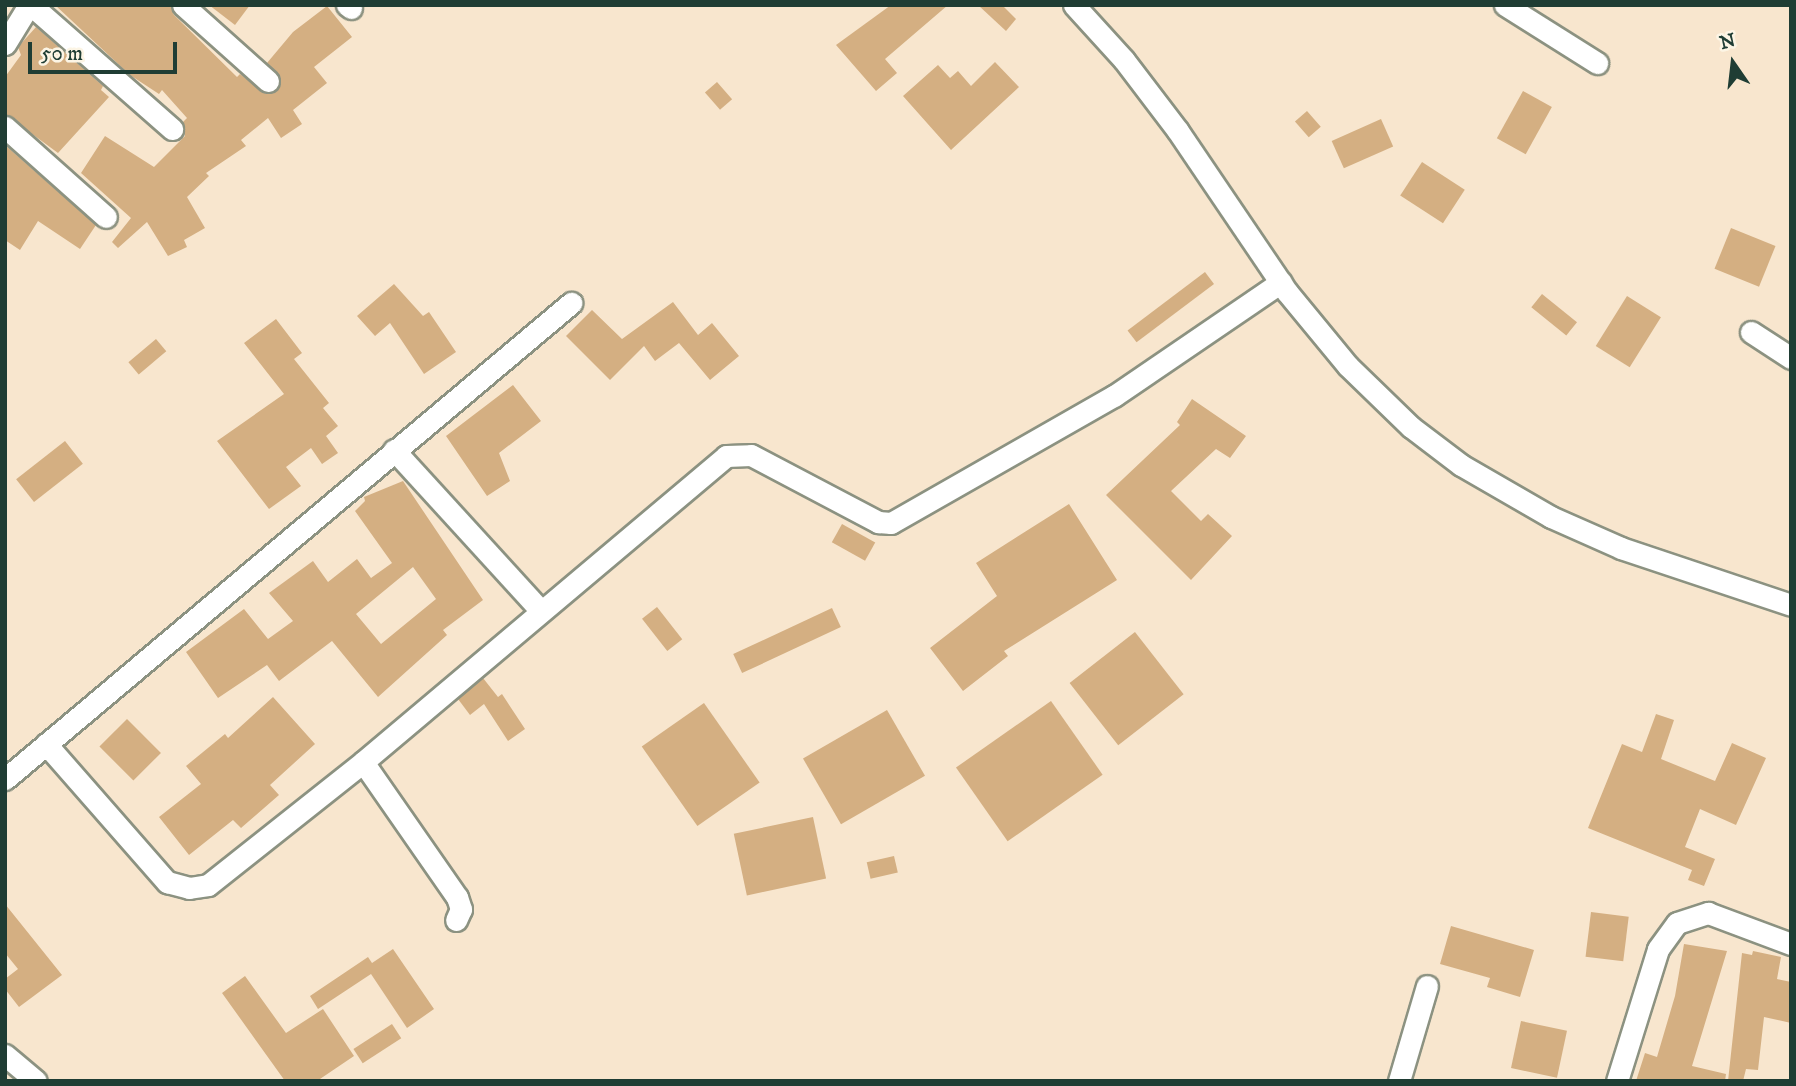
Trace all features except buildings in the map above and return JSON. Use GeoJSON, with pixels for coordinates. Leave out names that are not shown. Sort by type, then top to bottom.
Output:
{"type":"FeatureCollection","features":[{"type":"Feature","properties":{"kind":"street"},"geometry":{"type":"LineString","coordinates":[[5,44],[30,5],[172,129]]}},
{"type":"Feature","properties":{"kind":"street"},"geometry":{"type":"LineString","coordinates":[[183,5],[268,81]]}},
{"type":"Feature","properties":{"kind":"street"},"geometry":{"type":"LineString","coordinates":[[1074,5],[1124,60],[1178,131],[1280,282],[1348,366],[1411,427],[1461,465],[1551,517],[1621,548],[1791,606]]}},
{"type":"Feature","properties":{"kind":"street"},"geometry":{"type":"LineString","coordinates":[[1505,5],[1597,63]]}},
{"type":"Feature","properties":{"kind":"street"},"geometry":{"type":"LineString","coordinates":[[5,127],[106,217]]}},
{"type":"Feature","properties":{"kind":"street"},"geometry":{"type":"LineString","coordinates":[[46,744],[167,882],[189,888],[208,885],[231,870],[363,762],[540,610],[726,456],[751,455],[878,522],[891,523],[1114,396],[1280,282]]}},
{"type":"Feature","properties":{"kind":"street"},"geometry":{"type":"LineString","coordinates":[[5,779],[571,303]]}},
{"type":"Feature","properties":{"kind":"street"},"geometry":{"type":"LineString","coordinates":[[1751,332],[1791,358]]}},
{"type":"Feature","properties":{"kind":"street"},"geometry":{"type":"LineString","coordinates":[[394,450],[540,610]]}},
{"type":"Feature","properties":{"kind":"street"},"geometry":{"type":"LineString","coordinates":[[363,762],[457,897],[461,909],[456,920]]}},
{"type":"Feature","properties":{"kind":"street"},"geometry":{"type":"LineString","coordinates":[[1617,1081],[1658,949],[1677,923],[1708,913],[1791,944]]}},
{"type":"Feature","properties":{"kind":"street"},"geometry":{"type":"LineString","coordinates":[[1399,1081],[1427,986]]}},
{"type":"Feature","properties":{"kind":"street"},"geometry":{"type":"LineString","coordinates":[[5,1055],[36,1081]]}}]}
